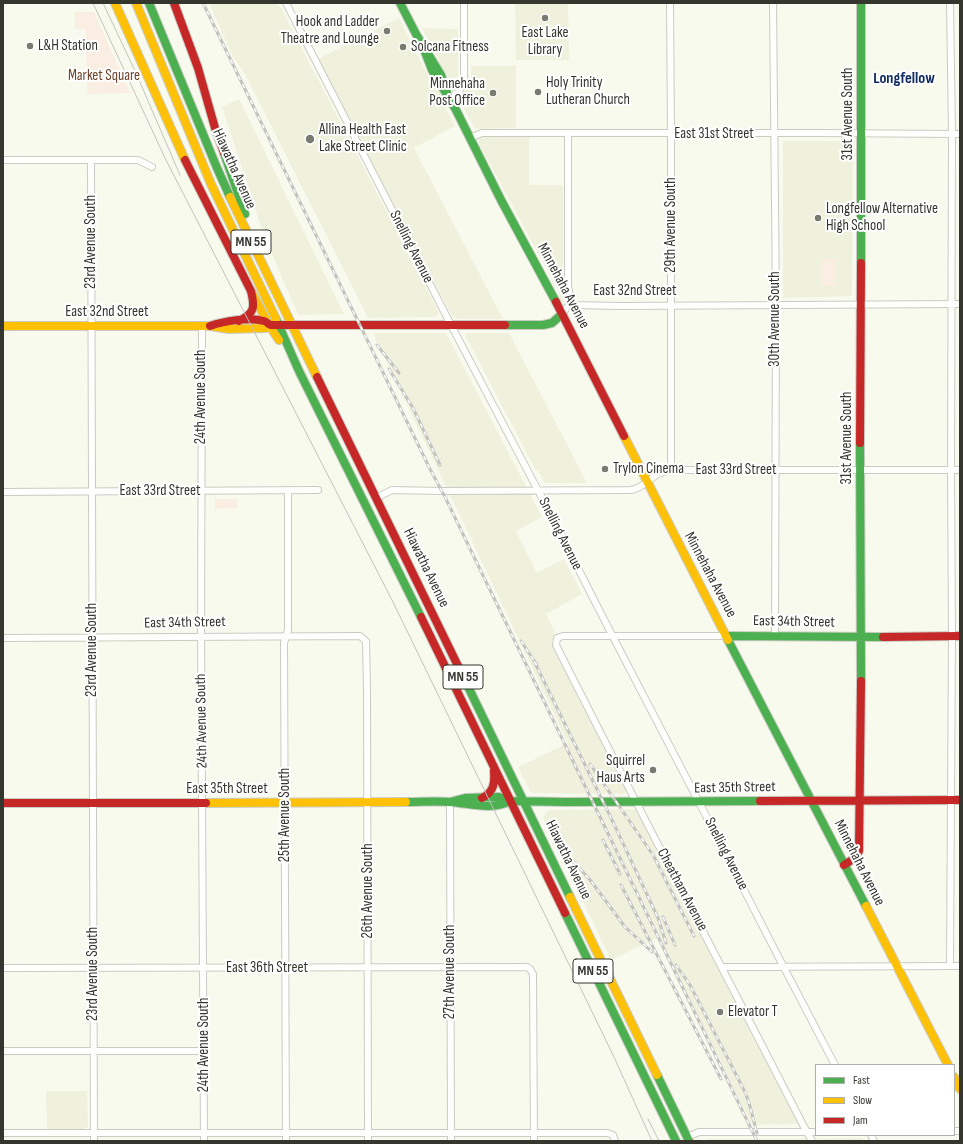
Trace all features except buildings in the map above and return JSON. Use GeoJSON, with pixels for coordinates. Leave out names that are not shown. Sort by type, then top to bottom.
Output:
{"type":"FeatureCollection","features":[{"type":"Feature","properties":{"kind":"main road"},"geometry":{"type":"LineString","coordinates":[[114,3],[191,174],[269,325],[299,371]]}},
{"type":"Feature","properties":{"kind":"main road","name":"Hiawatha Avenue"},"geometry":{"type":"LineString","coordinates":[[136,3],[211,184],[299,371],[406,585],[676,1141]]}},
{"type":"Feature","properties":{"kind":"main road","name":"Hiawatha Avenue"},"geometry":{"type":"LineString","coordinates":[[148,3],[156,18],[213,159],[291,325],[688,1139]]}},
{"type":"Feature","properties":{"kind":"main road"},"geometry":{"type":"LineString","coordinates":[[174,3],[198,68],[226,162],[264,267]]}},
{"type":"Feature","properties":{"kind":"main road","name":"Minnehaha Avenue"},"geometry":{"type":"LineString","coordinates":[[400,3],[422,44],[425,58],[440,87],[449,97],[562,314],[726,636],[947,1064]]}},
{"type":"Feature","properties":{"kind":"main road","name":"31st Avenue South"},"geometry":{"type":"LineString","coordinates":[[844,865],[859,854],[862,637],[860,470],[862,304],[861,3]]}},
{"type":"Feature","properties":{"kind":"main road"},"geometry":{"type":"LineString","coordinates":[[239,321],[250,316],[254,310],[254,302],[251,291]]}},
{"type":"Feature","properties":{"kind":"main road","name":"East 32nd Street"},"geometry":{"type":"LineString","coordinates":[[3,326],[210,326],[219,329],[266,328],[269,325],[543,325],[552,322],[562,314]]}},
{"type":"Feature","properties":{"kind":"main road","name":"East 32nd Street"},"geometry":{"type":"LineString","coordinates":[[210,326],[219,322],[239,321],[265,321],[269,325]]}},
{"type":"Feature","properties":{"kind":"main road","name":"East 34th Street"},"geometry":{"type":"LineString","coordinates":[[726,636],[956,636]]}},
{"type":"Feature","properties":{"kind":"main road"},"geometry":{"type":"LineString","coordinates":[[482,798],[490,794],[494,788],[493,764]]}},
{"type":"Feature","properties":{"kind":"main road","name":"East 35th Street"},"geometry":{"type":"LineString","coordinates":[[450,802],[465,798],[499,797],[510,801],[636,802],[960,800]]}},
{"type":"Feature","properties":{"kind":"main road","name":"East 35th Street"},"geometry":{"type":"LineString","coordinates":[[3,803],[450,802],[458,804],[502,805],[510,801]]}},
{"type":"Feature","properties":{"kind":"main road"},"geometry":{"type":"LineString","coordinates":[[955,1079],[960,1088]]}},
{"type":"Feature","properties":{"kind":"street","name":"Snelling Avenue"},"geometry":{"type":"LineString","coordinates":[[286,3],[451,325],[834,1064]]}},
{"type":"Feature","properties":{"kind":"street"},"geometry":{"type":"LineString","coordinates":[[449,97],[458,92],[464,82],[464,3]]}},
{"type":"Feature","properties":{"kind":"street","name":"29th Avenue South"},"geometry":{"type":"LineString","coordinates":[[670,3],[671,470]]}},
{"type":"Feature","properties":{"kind":"street","name":"30th Avenue South"},"geometry":{"type":"LineString","coordinates":[[773,3],[776,304],[775,636]]}},
{"type":"Feature","properties":{"kind":"street"},"geometry":{"type":"LineString","coordinates":[[950,3],[952,134],[951,470],[956,636],[951,800],[950,966]]}},
{"type":"Feature","properties":{"kind":"street","name":"East 31st Street"},"geometry":{"type":"LineString","coordinates":[[470,138],[482,133],[960,134]]}},
{"type":"Feature","properties":{"kind":"street"},"geometry":{"type":"LineString","coordinates":[[568,133],[568,286],[572,304]]}},
{"type":"Feature","properties":{"kind":"street"},"geometry":{"type":"LineString","coordinates":[[3,160],[138,160],[152,167]]}},
{"type":"Feature","properties":{"kind":"street","name":"23rd Avenue South"},"geometry":{"type":"LineString","coordinates":[[91,160],[94,1141]]}},
{"type":"Feature","properties":{"kind":"street","name":"East 32nd Street"},"geometry":{"type":"LineString","coordinates":[[562,314],[568,306],[572,304],[620,306],[960,304]]}},
{"type":"Feature","properties":{"kind":"street","name":"24th Avenue South"},"geometry":{"type":"LineString","coordinates":[[202,326],[201,491],[204,1141]]}},
{"type":"Feature","properties":{"kind":"street","name":"East 33rd Street"},"geometry":{"type":"LineString","coordinates":[[376,498],[392,490],[631,490],[640,488],[660,472],[671,470],[960,470]]}},
{"type":"Feature","properties":{"kind":"street","name":"25th Avenue South"},"geometry":{"type":"LineString","coordinates":[[286,1141],[284,643],[288,630],[288,490]]}},
{"type":"Feature","properties":{"kind":"street","name":"East 33rd Street"},"geometry":{"type":"LineString","coordinates":[[3,492],[318,490]]}},
{"type":"Feature","properties":{"kind":"street","name":"East 34th Street"},"geometry":{"type":"LineString","coordinates":[[557,638],[563,636],[612,635],[726,636]]}},
{"type":"Feature","properties":{"kind":"street","name":"East 34th Street"},"geometry":{"type":"LineString","coordinates":[[3,638],[360,636],[366,641]]}},
{"type":"Feature","properties":{"kind":"street","name":"Cheatham Avenue"},"geometry":{"type":"LineString","coordinates":[[557,638],[556,645],[812,1141]]}},
{"type":"Feature","properties":{"kind":"street","name":"26th Avenue South"},"geometry":{"type":"LineString","coordinates":[[366,641],[368,802],[368,1141]]}},
{"type":"Feature","properties":{"kind":"street","name":"27th Avenue South"},"geometry":{"type":"LineString","coordinates":[[450,802],[451,1141]]}},
{"type":"Feature","properties":{"kind":"street"},"geometry":{"type":"LineString","coordinates":[[722,967],[960,966]]}},
{"type":"Feature","properties":{"kind":"street","name":"East 36th Street"},"geometry":{"type":"LineString","coordinates":[[3,968],[524,967],[530,969],[533,974],[534,1133]]}},
{"type":"Feature","properties":{"kind":"street"},"geometry":{"type":"LineString","coordinates":[[3,1051],[204,1051]]}},
{"type":"Feature","properties":{"kind":"street"},"geometry":{"type":"LineString","coordinates":[[3,1133],[204,1134],[607,1132],[613,1135],[615,1141]]}},
{"type":"Feature","properties":{"kind":"street"},"geometry":{"type":"LineString","coordinates":[[688,1139],[699,1132],[815,1132]]}},
{"type":"Feature","properties":{"kind":"street"},"geometry":{"type":"LineString","coordinates":[[534,1133],[534,1141]]}},
{"type":"Feature","properties":{"kind":"street"},"geometry":{"type":"LineString","coordinates":[[40,1134],[40,1141]]}},
{"type":"Feature","properties":{"kind":"shaded area"},"geometry":{"type":"Polygon","coordinates":[[[209,3],[275,3],[280,6],[438,311],[438,314],[435,317],[368,318],[245,74],[233,57],[209,3]]]}},
{"type":"Feature","properties":{"kind":"shaded area"},"geometry":{"type":"Polygon","coordinates":[[[515,3],[568,3],[569,60],[516,60],[515,3]]]}},
{"type":"Feature","properties":{"kind":"shaded area"},"geometry":{"type":"Polygon","coordinates":[[[399,18],[430,80],[436,85],[443,103],[455,126],[414,148],[503,319],[458,319],[452,316],[318,59],[399,18]]]}},
{"type":"Feature","properties":{"kind":"shaded area"},"geometry":{"type":"Polygon","coordinates":[[[422,28],[458,29],[458,84],[454,87],[450,86],[422,28]]]}},
{"type":"Feature","properties":{"kind":"shaded area"},"geometry":{"type":"Polygon","coordinates":[[[471,66],[516,66],[516,128],[478,129],[474,127],[459,99],[461,93],[471,80],[471,66]]]}},
{"type":"Feature","properties":{"kind":"shaded area"},"geometry":{"type":"Polygon","coordinates":[[[239,99],[344,314],[298,315],[262,230],[222,107],[239,99]]]}},
{"type":"Feature","properties":{"kind":"shaded area"},"geometry":{"type":"Polygon","coordinates":[[[483,137],[529,137],[529,185],[563,185],[563,288],[568,296],[567,300],[564,302],[561,301],[559,292],[479,144],[479,139],[483,137]]]}},
{"type":"Feature","properties":{"kind":"shaded area","name":"Longfellow Alternative High School"},"geometry":{"type":"Polygon","coordinates":[[[783,141],[853,141],[852,296],[783,298],[783,141]]]}},
{"type":"Feature","properties":{"kind":"shaded area"},"geometry":{"type":"Polygon","coordinates":[[[373,333],[446,333],[542,517],[516,531],[537,573],[564,559],[582,594],[546,614],[555,632],[552,642],[553,648],[626,791],[625,794],[531,793],[518,767],[568,743],[373,333]]]}},
{"type":"Feature","properties":{"kind":"shaded area"},"geometry":{"type":"Polygon","coordinates":[[[467,333],[509,333],[587,483],[544,483],[538,470],[536,471],[465,335],[467,333]]]}},
{"type":"Feature","properties":{"kind":"shaded area"},"geometry":{"type":"Polygon","coordinates":[[[635,809],[798,1124],[752,1125],[659,937],[611,960],[543,818],[546,812],[551,810],[635,809]]]}},
{"type":"Feature","properties":{"kind":"shaded area"},"geometry":{"type":"Polygon","coordinates":[[[46,1091],[87,1091],[88,1127],[84,1129],[47,1129],[46,1091]]]}},
{"type":"Feature","properties":{"kind":"shaded area"},"geometry":{"type":"Polygon","coordinates":[[[862,1138],[864,1141],[817,1141],[818,1139],[862,1138]]]}},
{"type":"Feature","properties":{"kind":"shaded area"},"geometry":{"type":"Polygon","coordinates":[[[708,1139],[805,1139],[806,1141],[706,1141],[708,1139]]]}},
{"type":"Feature","properties":{"kind":"green space","name":"Market Square"},"geometry":{"type":"Polygon","coordinates":[[[75,12],[94,12],[130,93],[87,94],[86,30],[75,29],[75,12]]]}},
{"type":"Feature","properties":{"kind":"green space"},"geometry":{"type":"Polygon","coordinates":[[[821,259],[836,259],[836,286],[821,286],[821,259]]]}},
{"type":"Feature","properties":{"kind":"green space"},"geometry":{"type":"Polygon","coordinates":[[[215,499],[237,499],[237,508],[215,509],[215,499]]]}},
{"type":"Feature","properties":{"kind":"tram line"},"geometry":{"type":"LineString","coordinates":[[93,3],[166,160],[393,602],[614,1057],[652,1141]]}},
{"type":"Feature","properties":{"kind":"tram line"},"geometry":{"type":"LineString","coordinates":[[103,3],[136,73],[180,175]]}},
{"type":"Feature","properties":{"kind":"tram line"},"geometry":{"type":"LineString","coordinates":[[648,1119],[659,1141]]}},
{"type":"Feature","properties":{"kind":"railway"},"geometry":{"type":"LineString","coordinates":[[203,3],[445,497],[757,1141]]}},
{"type":"Feature","properties":{"kind":"railway"},"geometry":{"type":"LineString","coordinates":[[377,345],[399,373]]}},
{"type":"Feature","properties":{"kind":"railway"},"geometry":{"type":"LineString","coordinates":[[389,369],[413,408],[440,465]]}},
{"type":"Feature","properties":{"kind":"railway"},"geometry":{"type":"LineString","coordinates":[[521,641],[537,665]]}},
{"type":"Feature","properties":{"kind":"railway"},"geometry":{"type":"LineString","coordinates":[[534,661],[658,918],[666,943]]}},
{"type":"Feature","properties":{"kind":"railway"},"geometry":{"type":"LineString","coordinates":[[590,764],[653,855],[694,936]]}},
{"type":"Feature","properties":{"kind":"railway"},"geometry":{"type":"LineString","coordinates":[[603,840],[620,874]]}},
{"type":"Feature","properties":{"kind":"railway"},"geometry":{"type":"LineString","coordinates":[[563,847],[567,854],[591,881],[625,927],[652,952]]}},
{"type":"Feature","properties":{"kind":"railway"},"geometry":{"type":"LineString","coordinates":[[621,885],[721,1079]]}},
{"type":"Feature","properties":{"kind":"railway"},"geometry":{"type":"LineString","coordinates":[[663,917],[675,945]]}},
{"type":"Feature","properties":{"kind":"railway"},"geometry":{"type":"LineString","coordinates":[[676,965],[690,985],[745,1092],[757,1133]]}},
{"type":"Feature","properties":{"kind":"traffic: fast"},"geometry":{"type":"LineString","coordinates":[[149,3],[230,197]]}},
{"type":"Feature","properties":{"kind":"traffic: fast"},"geometry":{"type":"LineString","coordinates":[[400,3],[416,34],[441,75],[448,96]]}},
{"type":"Feature","properties":{"kind":"traffic: fast"},"geometry":{"type":"LineString","coordinates":[[861,3],[861,263]]}},
{"type":"Feature","properties":{"kind":"traffic: fast"},"geometry":{"type":"LineString","coordinates":[[422,44],[432,70],[456,110],[501,200],[556,302]]}},
{"type":"Feature","properties":{"kind":"traffic: fast"},"geometry":{"type":"LineString","coordinates":[[224,153],[245,214]]}},
{"type":"Feature","properties":{"kind":"traffic: fast"},"geometry":{"type":"LineString","coordinates":[[505,325],[543,325],[552,323],[562,314]]}},
{"type":"Feature","properties":{"kind":"traffic: fast"},"geometry":{"type":"LineString","coordinates":[[276,319],[299,371],[421,617]]}},
{"type":"Feature","properties":{"kind":"traffic: fast"},"geometry":{"type":"LineString","coordinates":[[860,443],[861,681]]}},
{"type":"Feature","properties":{"kind":"traffic: fast"},"geometry":{"type":"LineString","coordinates":[[726,636],[883,637]]}},
{"type":"Feature","properties":{"kind":"traffic: fast"},"geometry":{"type":"LineString","coordinates":[[728,640],[866,906]]}},
{"type":"Feature","properties":{"kind":"traffic: fast"},"geometry":{"type":"LineString","coordinates":[[458,666],[570,897]]}},
{"type":"Feature","properties":{"kind":"traffic: fast"},"geometry":{"type":"LineString","coordinates":[[450,802],[465,798],[499,797],[510,801],[566,802],[760,801]]}},
{"type":"Feature","properties":{"kind":"traffic: fast"},"geometry":{"type":"LineString","coordinates":[[406,802],[444,802],[495,806],[510,801]]}},
{"type":"Feature","properties":{"kind":"traffic: fast"},"geometry":{"type":"LineString","coordinates":[[565,913],[676,1141]]}},
{"type":"Feature","properties":{"kind":"traffic: fast"},"geometry":{"type":"LineString","coordinates":[[657,1075],[689,1141]]}},
{"type":"Feature","properties":{"kind":"traffic: slow"},"geometry":{"type":"LineString","coordinates":[[115,3],[185,160]]}},
{"type":"Feature","properties":{"kind":"traffic: slow"},"geometry":{"type":"LineString","coordinates":[[136,3],[211,184],[276,319]]}},
{"type":"Feature","properties":{"kind":"traffic: slow"},"geometry":{"type":"LineString","coordinates":[[230,197],[317,377]]}},
{"type":"Feature","properties":{"kind":"traffic: slow"},"geometry":{"type":"LineString","coordinates":[[251,291],[269,325],[279,340]]}},
{"type":"Feature","properties":{"kind":"traffic: slow"},"geometry":{"type":"LineString","coordinates":[[3,326],[210,326],[229,329],[266,328],[269,325]]}},
{"type":"Feature","properties":{"kind":"traffic: slow"},"geometry":{"type":"LineString","coordinates":[[624,436],[728,640]]}},
{"type":"Feature","properties":{"kind":"traffic: slow"},"geometry":{"type":"LineString","coordinates":[[206,803],[406,802]]}},
{"type":"Feature","properties":{"kind":"traffic: slow"},"geometry":{"type":"LineString","coordinates":[[570,897],[657,1075]]}},
{"type":"Feature","properties":{"kind":"traffic: slow"},"geometry":{"type":"LineString","coordinates":[[866,906],[947,1064]]}},
{"type":"Feature","properties":{"kind":"traffic: slow"},"geometry":{"type":"LineString","coordinates":[[955,1079],[960,1089]]}},
{"type":"Feature","properties":{"kind":"traffic: jam"},"geometry":{"type":"LineString","coordinates":[[174,3],[198,68],[215,128],[224,153]]}},
{"type":"Feature","properties":{"kind":"traffic: jam"},"geometry":{"type":"LineString","coordinates":[[185,160],[251,291],[253,301],[251,312],[239,321]]}},
{"type":"Feature","properties":{"kind":"traffic: jam"},"geometry":{"type":"LineString","coordinates":[[860,443],[861,263]]}},
{"type":"Feature","properties":{"kind":"traffic: jam"},"geometry":{"type":"LineString","coordinates":[[556,302],[624,436]]}},
{"type":"Feature","properties":{"kind":"traffic: jam"},"geometry":{"type":"LineString","coordinates":[[210,326],[229,321],[251,319],[264,321],[271,325],[505,325]]}},
{"type":"Feature","properties":{"kind":"traffic: jam"},"geometry":{"type":"LineString","coordinates":[[317,377],[458,666]]}},
{"type":"Feature","properties":{"kind":"traffic: jam"},"geometry":{"type":"LineString","coordinates":[[421,617],[565,913]]}},
{"type":"Feature","properties":{"kind":"traffic: jam"},"geometry":{"type":"LineString","coordinates":[[883,637],[960,636]]}},
{"type":"Feature","properties":{"kind":"traffic: jam"},"geometry":{"type":"LineString","coordinates":[[844,865],[855,858],[859,851],[861,681]]}},
{"type":"Feature","properties":{"kind":"traffic: jam"},"geometry":{"type":"LineString","coordinates":[[482,798],[486,796],[493,787],[494,771]]}},
{"type":"Feature","properties":{"kind":"traffic: jam"},"geometry":{"type":"LineString","coordinates":[[760,801],[960,800]]}},
{"type":"Feature","properties":{"kind":"traffic: jam"},"geometry":{"type":"LineString","coordinates":[[3,803],[206,803]]}},
{"type":"Feature","properties":{"kind":"place","name":"East Lake Library"},"geometry":{"type":"Point","coordinates":[545,18]}},
{"type":"Feature","properties":{"kind":"place","name":"Hook and Ladder Theatre and Lounge"},"geometry":{"type":"Point","coordinates":[387,31]}},
{"type":"Feature","properties":{"kind":"place","name":"L&H Station"},"geometry":{"type":"Point","coordinates":[30,46]}},
{"type":"Feature","properties":{"kind":"place","name":"Solcana Fitness"},"geometry":{"type":"Point","coordinates":[403,47]}},
{"type":"Feature","properties":{"kind":"place","name":"Holy Trinity Lutheran Church"},"geometry":{"type":"Point","coordinates":[538,92]}},
{"type":"Feature","properties":{"kind":"place","name":"Minnehaha Post Office"},"geometry":{"type":"Point","coordinates":[493,93]}},
{"type":"Feature","properties":{"kind":"place","name":"Allina Health East Lake Street Clinic"},"geometry":{"type":"Point","coordinates":[310,139]}},
{"type":"Feature","properties":{"kind":"place","name":"Longfellow Alternative High School"},"geometry":{"type":"Point","coordinates":[818,218]}},
{"type":"Feature","properties":{"kind":"place","name":"Trylon Cinema"},"geometry":{"type":"Point","coordinates":[605,469]}},
{"type":"Feature","properties":{"kind":"place","name":"Squirrel Haus Arts"},"geometry":{"type":"Point","coordinates":[653,770]}},
{"type":"Feature","properties":{"kind":"place","name":"Elevator T"},"geometry":{"type":"Point","coordinates":[720,1012]}},
{"type":"Feature","properties":{"kind":"district","name":"Longfellow"},"geometry":{"type":"Point","coordinates":[904,79]}}]}
